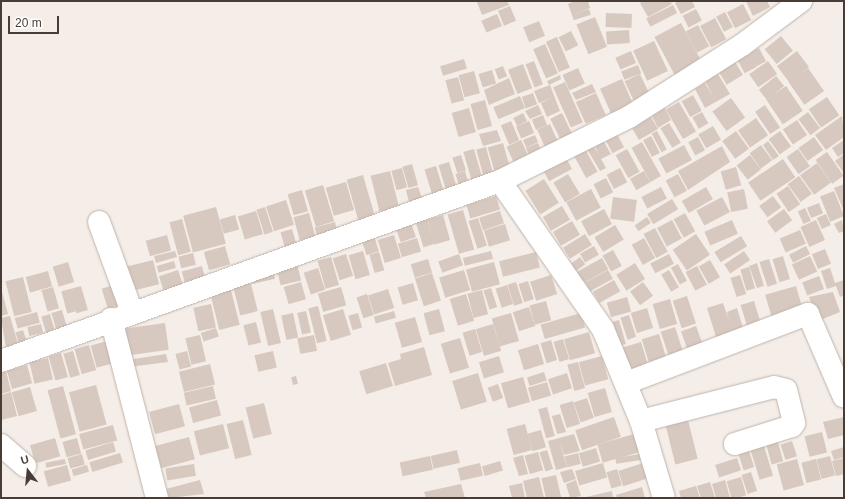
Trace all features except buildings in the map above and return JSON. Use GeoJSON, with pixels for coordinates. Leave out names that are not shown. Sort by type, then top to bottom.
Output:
{"type":"FeatureCollection","features":[{"type":"Feature","properties":{"kind":"street"},"geometry":{"type":"LineString","coordinates":[[1,361],[111,319],[500,181],[629,117],[742,45],[801,1]]}},
{"type":"Feature","properties":{"kind":"street"},"geometry":{"type":"LineString","coordinates":[[500,181],[595,316],[626,383],[641,421],[664,498]]}},
{"type":"Feature","properties":{"kind":"street"},"geometry":{"type":"LineString","coordinates":[[99,222],[132,312]]}},
{"type":"Feature","properties":{"kind":"street"},"geometry":{"type":"LineString","coordinates":[[626,383],[808,314],[844,397]]}},
{"type":"Feature","properties":{"kind":"street"},"geometry":{"type":"LineString","coordinates":[[111,319],[157,498]]}},
{"type":"Feature","properties":{"kind":"street"},"geometry":{"type":"LineString","coordinates":[[641,421],[774,387],[786,390],[794,423],[792,426],[735,444]]}},
{"type":"Feature","properties":{"kind":"street"},"geometry":{"type":"LineString","coordinates":[[1,445],[25,466]]}}]}
